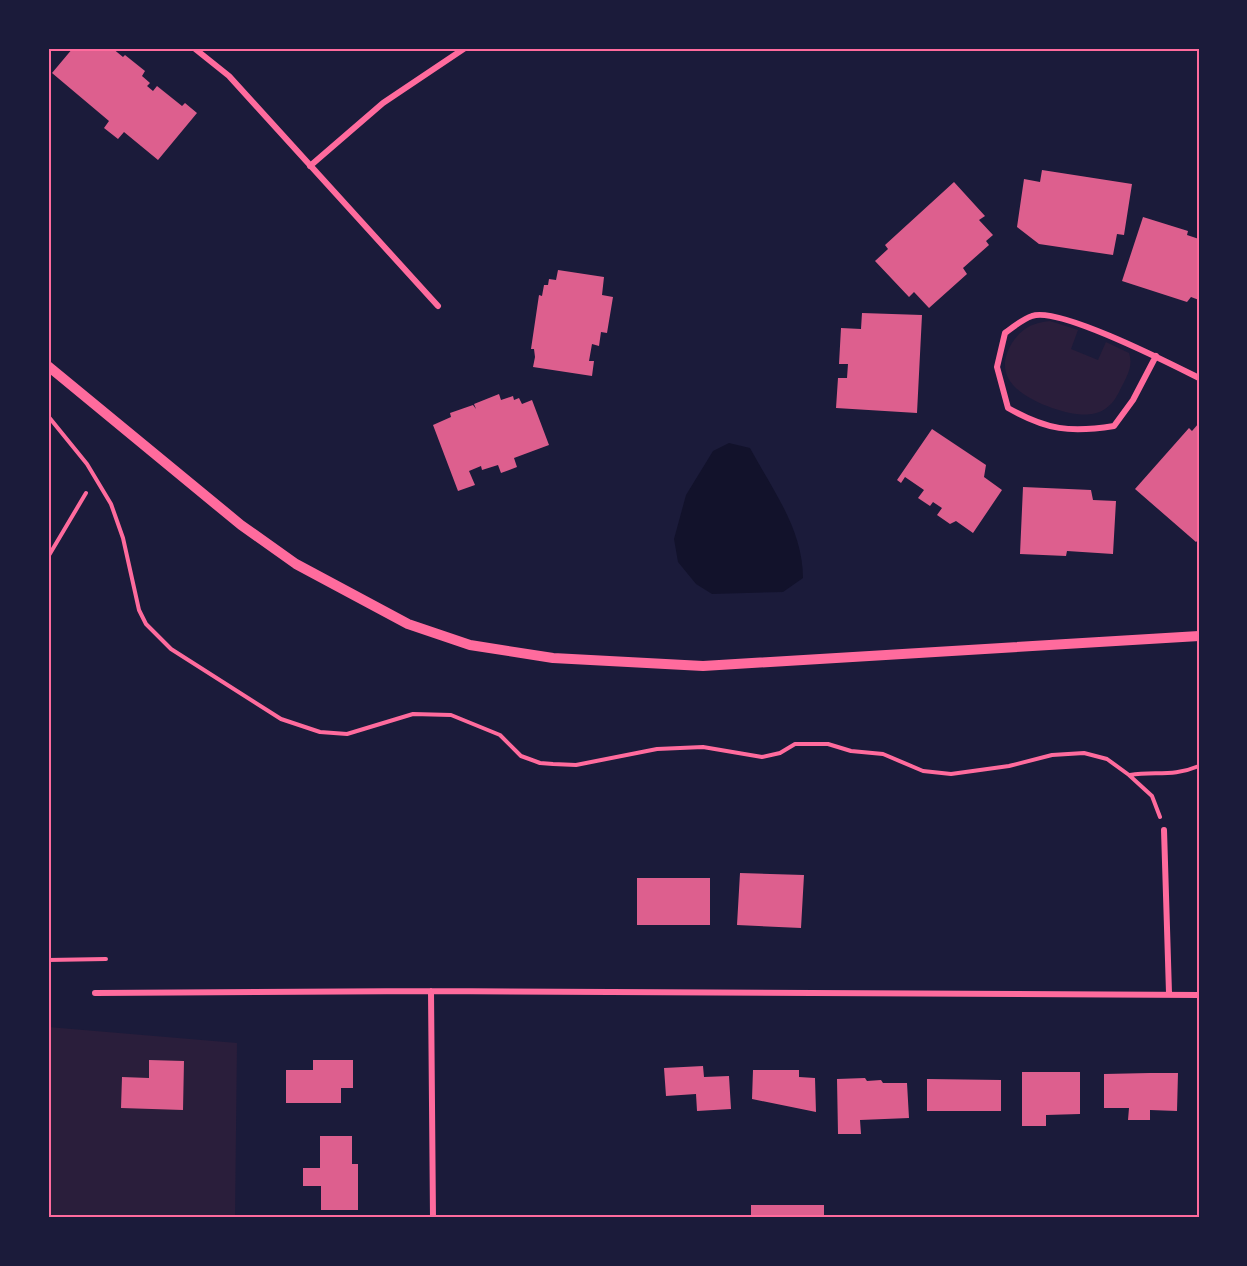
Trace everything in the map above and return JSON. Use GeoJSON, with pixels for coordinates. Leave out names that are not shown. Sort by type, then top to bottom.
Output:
{"type":"FeatureCollection","features":[{"type":"Feature","properties":{"kind":"street"},"geometry":{"type":"LineString","coordinates":[[194,48],[229,76],[438,306]]}},
{"type":"Feature","properties":{"kind":"street"},"geometry":{"type":"LineString","coordinates":[[310,166],[383,103],[465,48]]}},
{"type":"Feature","properties":{"kind":"street"},"geometry":{"type":"LineString","coordinates":[[1156,356],[1132,400],[1114,426],[1080,432],[1036,424],[1008,408],[997,367],[1005,333],[1034,315],[1062,318],[1156,356],[1199,378]]}},
{"type":"Feature","properties":{"kind":"street"},"geometry":{"type":"LineString","coordinates":[[48,366],[241,525],[296,564],[408,624],[470,645],[554,658],[703,666],[1199,636]]}},
{"type":"Feature","properties":{"kind":"street"},"geometry":{"type":"LineString","coordinates":[[1164,830],[1169,993]]}},
{"type":"Feature","properties":{"kind":"street"},"geometry":{"type":"LineString","coordinates":[[430,991],[433,1218]]}},
{"type":"Feature","properties":{"kind":"street"},"geometry":{"type":"LineString","coordinates":[[95,993],[430,991],[1169,993],[1199,995]]}},
{"type":"Feature","properties":{"kind":"path"},"geometry":{"type":"LineString","coordinates":[[48,416],[87,464],[111,504],[123,538],[139,610],[158,639],[281,719],[303,728],[347,734],[413,714],[451,715],[500,735],[521,756],[554,764],[576,765],[657,748],[703,747],[762,757],[780,753],[795,744],[818,744],[882,754],[938,774],[951,774],[1009,766],[1052,755],[1084,753],[1107,759],[1152,796],[1164,830]]}},
{"type":"Feature","properties":{"kind":"path"},"geometry":{"type":"LineString","coordinates":[[48,556],[86,493]]}},
{"type":"Feature","properties":{"kind":"path"},"geometry":{"type":"LineString","coordinates":[[1129,775],[1144,773],[1166,775],[1199,766]]}},
{"type":"Feature","properties":{"kind":"path"},"geometry":{"type":"LineString","coordinates":[[48,960],[106,959]]}},
{"type":"Feature","properties":{"kind":"shaded area"},"geometry":{"type":"Polygon","coordinates":[[[1050,321],[1078,330],[1071,349],[1098,360],[1106,342],[1129,353],[1128,373],[1119,392],[1106,408],[1090,414],[1072,413],[1041,404],[1021,393],[1013,385],[1005,367],[1006,356],[1012,343],[1028,327],[1050,321]]]}},
{"type":"Feature","properties":{"kind":"shaded area"},"geometry":{"type":"Polygon","coordinates":[[[729,443],[750,448],[792,526],[802,560],[803,578],[783,592],[712,594],[696,584],[678,562],[674,539],[686,495],[713,451],[729,443]]]}},
{"type":"Feature","properties":{"kind":"shaded area"},"geometry":{"type":"Polygon","coordinates":[[[48,1027],[237,1043],[235,1218],[48,1218],[48,1027]]]}},
{"type":"Feature","properties":{"kind":"building"},"geometry":{"type":"Polygon","coordinates":[[[73,48],[112,48],[145,71],[142,76],[150,83],[147,86],[153,91],[157,86],[182,106],[185,103],[197,113],[158,160],[124,132],[118,139],[104,128],[109,121],[52,73],[73,48]]]}},
{"type":"Feature","properties":{"kind":"building"},"geometry":{"type":"Polygon","coordinates":[[[1042,170],[1132,184],[1124,235],[1117,234],[1113,255],[1039,244],[1017,227],[1024,179],[1040,182],[1042,170]]]}},
{"type":"Feature","properties":{"kind":"building"},"geometry":{"type":"Polygon","coordinates":[[[954,182],[985,216],[979,220],[993,235],[986,241],[989,245],[963,268],[967,274],[929,308],[914,292],[909,297],[875,261],[888,249],[885,245],[954,182]]]}},
{"type":"Feature","properties":{"kind":"building"},"geometry":{"type":"Polygon","coordinates":[[[1143,217],[1188,231],[1187,235],[1199,239],[1199,300],[1191,297],[1187,302],[1122,281],[1143,217]]]}},
{"type":"Feature","properties":{"kind":"building"},"geometry":{"type":"Polygon","coordinates":[[[558,270],[604,277],[602,295],[613,297],[607,333],[601,332],[599,346],[592,344],[589,361],[594,361],[592,376],[533,367],[535,357],[534,349],[531,349],[539,295],[542,296],[544,285],[548,285],[549,279],[556,280],[558,270]]]}},
{"type":"Feature","properties":{"kind":"building"},"geometry":{"type":"Polygon","coordinates":[[[862,313],[922,315],[917,413],[836,408],[838,378],[847,378],[848,364],[839,364],[841,328],[861,329],[862,313]]]}},
{"type":"Feature","properties":{"kind":"building"},"geometry":{"type":"Polygon","coordinates":[[[499,394],[501,400],[513,396],[514,400],[519,398],[522,404],[532,400],[549,445],[514,458],[517,467],[501,473],[498,465],[482,470],[481,466],[469,471],[475,485],[458,491],[433,425],[451,417],[450,413],[473,405],[476,409],[474,404],[499,394]]]}},
{"type":"Feature","properties":{"kind":"building"},"geometry":{"type":"Polygon","coordinates":[[[1199,423],[1199,539],[1196,542],[1135,489],[1189,428],[1192,431],[1199,423]]]}},
{"type":"Feature","properties":{"kind":"building"},"geometry":{"type":"Polygon","coordinates":[[[932,429],[986,465],[984,477],[1002,490],[973,533],[956,521],[950,524],[937,515],[942,508],[933,502],[930,506],[918,498],[924,490],[905,477],[901,483],[897,480],[932,429]]]}},
{"type":"Feature","properties":{"kind":"building"},"geometry":{"type":"Polygon","coordinates":[[[1023,487],[1091,490],[1093,500],[1116,501],[1113,554],[1067,551],[1066,556],[1020,554],[1023,487]]]}},
{"type":"Feature","properties":{"kind":"building"},"geometry":{"type":"Polygon","coordinates":[[[740,873],[804,875],[801,928],[737,925],[740,873]]]}},
{"type":"Feature","properties":{"kind":"building"},"geometry":{"type":"Polygon","coordinates":[[[637,878],[710,878],[710,925],[637,925],[637,878]]]}},
{"type":"Feature","properties":{"kind":"building"},"geometry":{"type":"Polygon","coordinates":[[[149,1060],[184,1061],[183,1110],[121,1108],[122,1077],[149,1078],[149,1060]]]}},
{"type":"Feature","properties":{"kind":"building"},"geometry":{"type":"Polygon","coordinates":[[[313,1060],[353,1060],[353,1088],[341,1088],[341,1103],[286,1103],[286,1070],[313,1070],[313,1060]]]}},
{"type":"Feature","properties":{"kind":"building"},"geometry":{"type":"Polygon","coordinates":[[[703,1066],[704,1077],[729,1076],[731,1109],[697,1111],[696,1094],[666,1096],[664,1068],[703,1066]]]}},
{"type":"Feature","properties":{"kind":"building"},"geometry":{"type":"Polygon","coordinates":[[[753,1070],[799,1070],[799,1077],[815,1078],[816,1112],[752,1099],[753,1070]]]}},
{"type":"Feature","properties":{"kind":"building"},"geometry":{"type":"Polygon","coordinates":[[[1022,1072],[1080,1072],[1080,1114],[1046,1115],[1046,1126],[1022,1126],[1022,1072]]]}},
{"type":"Feature","properties":{"kind":"building"},"geometry":{"type":"Polygon","coordinates":[[[1178,1073],[1177,1111],[1150,1110],[1150,1120],[1128,1120],[1129,1108],[1104,1108],[1104,1074],[1178,1073]]]}},
{"type":"Feature","properties":{"kind":"building"},"geometry":{"type":"Polygon","coordinates":[[[865,1078],[867,1081],[881,1080],[883,1083],[907,1083],[909,1118],[860,1120],[861,1134],[838,1134],[837,1079],[865,1078]]]}},
{"type":"Feature","properties":{"kind":"building"},"geometry":{"type":"Polygon","coordinates":[[[927,1079],[1001,1080],[1001,1111],[927,1111],[927,1079]]]}},
{"type":"Feature","properties":{"kind":"building"},"geometry":{"type":"Polygon","coordinates":[[[320,1136],[352,1136],[352,1164],[358,1164],[358,1210],[321,1210],[321,1186],[303,1186],[303,1168],[320,1168],[320,1136]]]}},
{"type":"Feature","properties":{"kind":"building"},"geometry":{"type":"Polygon","coordinates":[[[751,1205],[824,1205],[824,1218],[751,1218],[751,1205]]]}}]}
